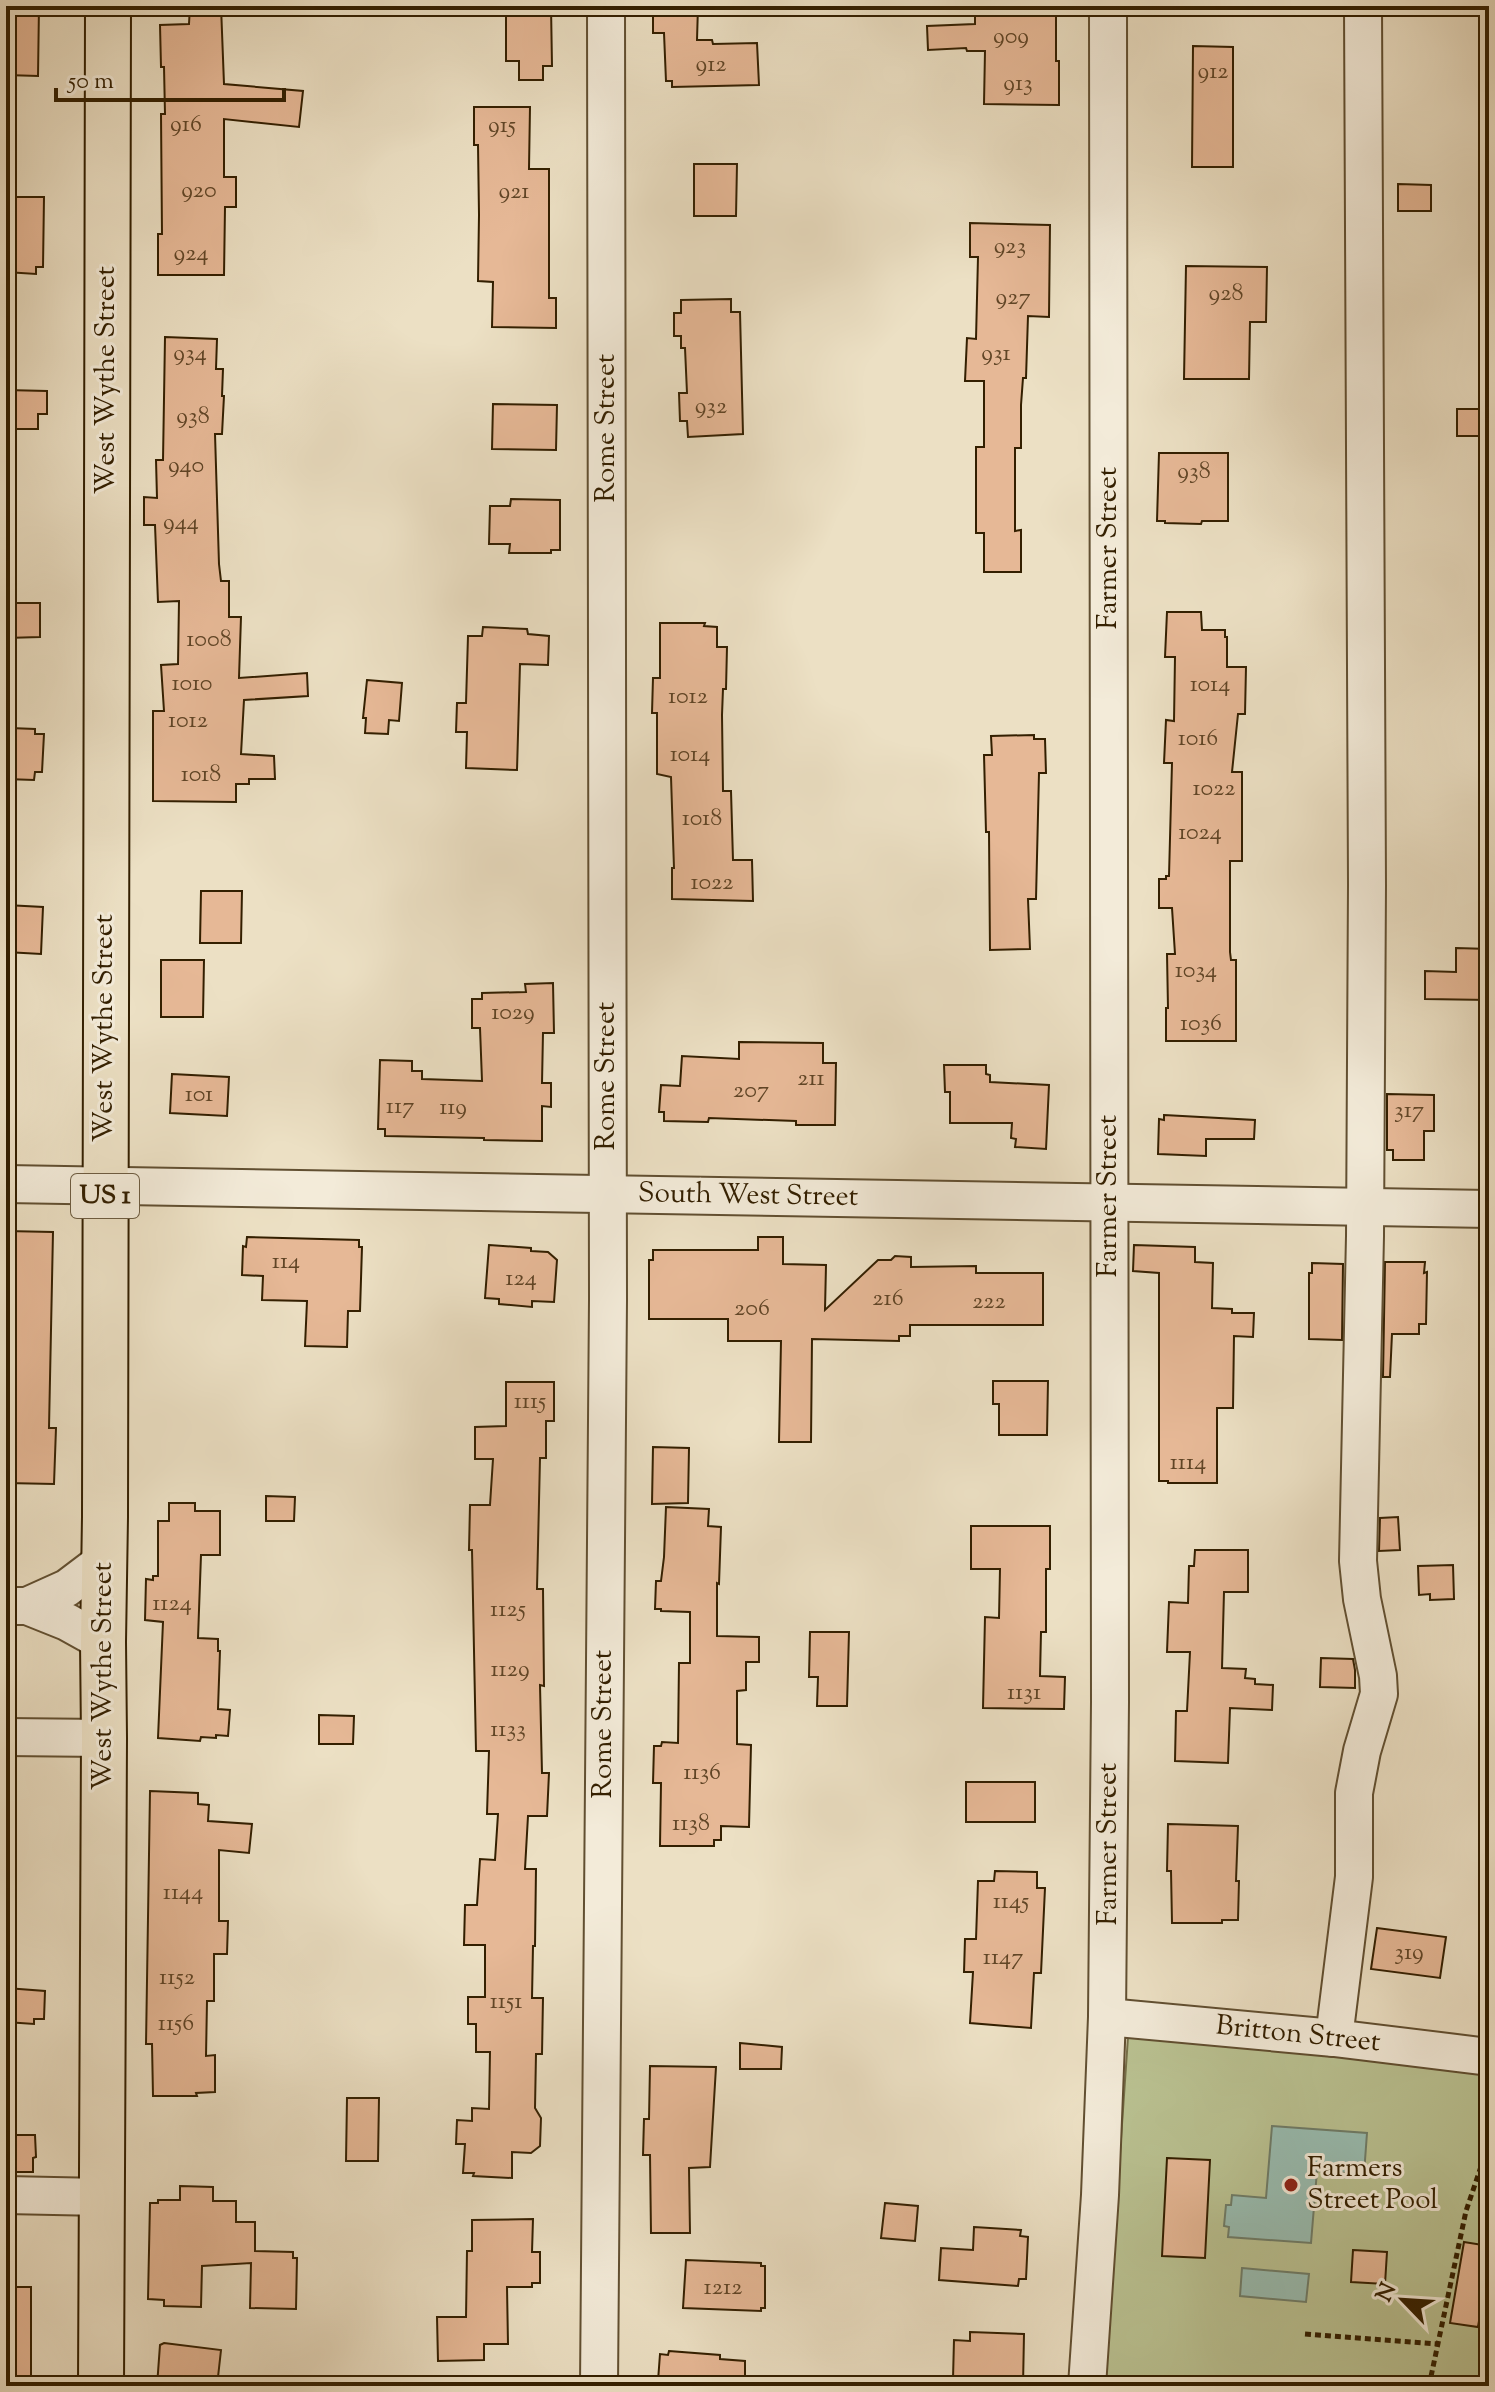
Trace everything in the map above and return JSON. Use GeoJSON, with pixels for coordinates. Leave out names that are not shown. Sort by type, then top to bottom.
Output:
{"type":"FeatureCollection","features":[{"type":"Feature","properties":{"kind":"main road","name":"West Wythe Street"},"geometry":{"type":"LineString","coordinates":[[101,2386],[108,6]]}},
{"type":"Feature","properties":{"kind":"street","name":"Rome Street"},"geometry":{"type":"LineString","coordinates":[[599,2386],[607,1194],[606,6]]}},
{"type":"Feature","properties":{"kind":"street","name":"Farmer Street"},"geometry":{"type":"LineString","coordinates":[[1087,2386],[1100,2195],[1107,2017],[1110,1702],[1108,6]]}},
{"type":"Feature","properties":{"kind":"street"},"geometry":{"type":"LineString","coordinates":[[1334,2038],[1354,1877],[1354,1793],[1362,1751],[1379,1694],[1358,1561],[1367,885],[1363,6]]}},
{"type":"Feature","properties":{"kind":"street","name":"South West Street"},"geometry":{"type":"LineString","coordinates":[[6,1184],[1489,1209]]}},
{"type":"Feature","properties":{"kind":"street"},"geometry":{"type":"LineString","coordinates":[[17,1606],[67,1588],[104,1560]]}},
{"type":"Feature","properties":{"kind":"street"},"geometry":{"type":"LineString","coordinates":[[17,1606],[67,1622],[103,1642]]}},
{"type":"Feature","properties":{"kind":"street"},"geometry":{"type":"LineString","coordinates":[[6,1737],[104,1738]]}},
{"type":"Feature","properties":{"kind":"street","name":"Britton Street"},"geometry":{"type":"LineString","coordinates":[[1107,2017],[1334,2038],[1489,2057]]}},
{"type":"Feature","properties":{"kind":"street"},"geometry":{"type":"LineString","coordinates":[[6,2195],[102,2197]]}},
{"type":"Feature","properties":{"kind":"path"},"geometry":{"type":"LineString","coordinates":[[1429,2386],[1466,2211],[1489,2143]]}},
{"type":"Feature","properties":{"kind":"path"},"geometry":{"type":"LineString","coordinates":[[1305,2334],[1438,2344]]}},
{"type":"Feature","properties":{"kind":"green space"},"geometry":{"type":"Polygon","coordinates":[[[1128,2037],[1489,2063],[1489,2386],[1104,2386],[1128,2037]]]}},
{"type":"Feature","properties":{"kind":"water","name":"Farmers Street Pool"},"geometry":{"type":"Polygon","coordinates":[[[1272,2126],[1367,2133],[1364,2174],[1317,2171],[1311,2243],[1228,2237],[1229,2227],[1224,2226],[1226,2205],[1231,2205],[1232,2195],[1266,2198],[1272,2126]]]}},
{"type":"Feature","properties":{"kind":"water"},"geometry":{"type":"Polygon","coordinates":[[[1242,2268],[1309,2274],[1306,2302],[1240,2296],[1242,2268]]]}},
{"type":"Feature","properties":{"kind":"building"},"geometry":{"type":"Polygon","coordinates":[[[6,6],[39,6],[38,76],[6,75],[6,6]]]}},
{"type":"Feature","properties":{"kind":"building"},"geometry":{"type":"Polygon","coordinates":[[[190,6],[221,6],[224,84],[303,91],[299,127],[224,119],[224,177],[236,177],[236,207],[225,207],[224,275],[158,275],[158,234],[162,234],[161,114],[165,114],[160,25],[189,24],[190,6]]]}},
{"type":"Feature","properties":{"kind":"building"},"geometry":{"type":"Polygon","coordinates":[[[506,6],[551,6],[552,66],[543,66],[543,80],[519,80],[519,61],[506,61],[506,6]]]}},
{"type":"Feature","properties":{"kind":"building"},"geometry":{"type":"Polygon","coordinates":[[[653,6],[698,6],[697,40],[712,40],[713,44],[757,43],[759,85],[672,87],[672,81],[666,81],[664,33],[653,33],[653,6]]]}},
{"type":"Feature","properties":{"kind":"building"},"geometry":{"type":"Polygon","coordinates":[[[1045,12],[1045,15],[1056,15],[1059,105],[984,104],[985,51],[967,51],[966,48],[928,50],[927,26],[975,24],[975,14],[1045,12]]]}},
{"type":"Feature","properties":{"kind":"building"},"geometry":{"type":"Polygon","coordinates":[[[1193,46],[1233,47],[1233,167],[1192,167],[1193,46]]]}},
{"type":"Feature","properties":{"kind":"building"},"geometry":{"type":"Polygon","coordinates":[[[474,107],[530,107],[529,169],[549,169],[549,298],[556,298],[556,328],[492,327],[493,282],[478,281],[478,145],[474,145],[474,107]]]}},
{"type":"Feature","properties":{"kind":"building"},"geometry":{"type":"Polygon","coordinates":[[[694,164],[737,164],[736,216],[694,216],[694,164]]]}},
{"type":"Feature","properties":{"kind":"building"},"geometry":{"type":"Polygon","coordinates":[[[1398,184],[1431,185],[1431,211],[1398,211],[1398,184]]]}},
{"type":"Feature","properties":{"kind":"building"},"geometry":{"type":"Polygon","coordinates":[[[6,197],[44,197],[43,267],[36,267],[36,274],[6,272],[6,197]]]}},
{"type":"Feature","properties":{"kind":"building"},"geometry":{"type":"Polygon","coordinates":[[[970,223],[1050,225],[1049,317],[1028,316],[1021,448],[1015,448],[1015,531],[1021,530],[1021,572],[984,572],[984,533],[976,533],[976,447],[984,447],[984,381],[965,381],[967,338],[976,339],[978,257],[970,257],[970,223]]]}},
{"type":"Feature","properties":{"kind":"building"},"geometry":{"type":"Polygon","coordinates":[[[1186,266],[1267,267],[1266,322],[1250,322],[1249,379],[1184,379],[1186,266]]]}},
{"type":"Feature","properties":{"kind":"building"},"geometry":{"type":"Polygon","coordinates":[[[731,299],[731,312],[740,312],[743,434],[688,437],[687,421],[680,421],[679,393],[687,393],[685,348],[681,348],[681,336],[674,336],[674,313],[681,313],[681,300],[731,299]]]}},
{"type":"Feature","properties":{"kind":"building"},"geometry":{"type":"Polygon","coordinates":[[[165,337],[217,339],[216,369],[223,369],[224,396],[222,434],[215,434],[219,564],[221,581],[229,581],[229,617],[241,617],[239,678],[307,673],[308,696],[244,700],[241,754],[274,756],[275,779],[249,779],[249,784],[236,784],[236,802],[153,801],[153,711],[164,711],[161,665],[178,664],[179,601],[158,602],[155,525],[144,525],[144,497],[157,498],[156,460],[163,460],[165,337]]]}},
{"type":"Feature","properties":{"kind":"building"},"geometry":{"type":"Polygon","coordinates":[[[6,390],[47,391],[47,414],[38,414],[38,429],[6,429],[6,390]]]}},
{"type":"Feature","properties":{"kind":"building"},"geometry":{"type":"Polygon","coordinates":[[[493,404],[557,405],[556,450],[492,449],[493,404]]]}},
{"type":"Feature","properties":{"kind":"building"},"geometry":{"type":"Polygon","coordinates":[[[1457,409],[1481,409],[1481,436],[1457,436],[1457,409]]]}},
{"type":"Feature","properties":{"kind":"building"},"geometry":{"type":"Polygon","coordinates":[[[1159,453],[1228,453],[1228,521],[1202,521],[1201,524],[1157,521],[1159,453]]]}},
{"type":"Feature","properties":{"kind":"building"},"geometry":{"type":"Polygon","coordinates":[[[511,499],[560,500],[560,550],[551,550],[551,553],[509,553],[510,544],[489,544],[490,506],[510,506],[511,499]]]}},
{"type":"Feature","properties":{"kind":"building"},"geometry":{"type":"Polygon","coordinates":[[[6,603],[40,603],[40,637],[6,638],[6,603]]]}},
{"type":"Feature","properties":{"kind":"building"},"geometry":{"type":"Polygon","coordinates":[[[1167,612],[1201,612],[1202,630],[1225,630],[1227,667],[1246,667],[1245,714],[1238,714],[1232,772],[1242,772],[1242,861],[1230,861],[1230,952],[1231,960],[1236,960],[1236,1041],[1166,1041],[1167,954],[1175,954],[1172,908],[1159,908],[1159,879],[1169,876],[1172,763],[1164,763],[1166,720],[1174,721],[1175,657],[1165,657],[1167,612]]]}},
{"type":"Feature","properties":{"kind":"building"},"geometry":{"type":"Polygon","coordinates":[[[660,623],[705,623],[704,626],[717,627],[717,647],[727,647],[722,715],[723,791],[731,791],[733,860],[752,860],[753,901],[672,899],[671,777],[657,774],[657,713],[652,713],[653,678],[660,678],[660,623]]]}},
{"type":"Feature","properties":{"kind":"building"},"geometry":{"type":"Polygon","coordinates":[[[483,627],[527,629],[528,634],[549,636],[548,665],[520,664],[517,770],[466,768],[467,732],[456,732],[457,703],[466,703],[468,636],[482,636],[483,627]]]}},
{"type":"Feature","properties":{"kind":"building"},"geometry":{"type":"Polygon","coordinates":[[[367,680],[402,683],[399,721],[389,720],[388,734],[365,733],[366,718],[363,718],[367,680]]]}},
{"type":"Feature","properties":{"kind":"building"},"geometry":{"type":"Polygon","coordinates":[[[10,728],[35,729],[35,734],[44,734],[42,772],[35,772],[34,780],[6,779],[6,732],[10,728]]]}},
{"type":"Feature","properties":{"kind":"building"},"geometry":{"type":"Polygon","coordinates":[[[1034,735],[1034,739],[1045,739],[1046,773],[1039,773],[1036,899],[1028,899],[1030,949],[990,950],[989,832],[986,832],[984,755],[992,755],[991,736],[1034,735]]]}},
{"type":"Feature","properties":{"kind":"building"},"geometry":{"type":"Polygon","coordinates":[[[201,891],[242,891],[241,943],[200,943],[201,891]]]}},
{"type":"Feature","properties":{"kind":"building"},"geometry":{"type":"Polygon","coordinates":[[[6,905],[43,907],[41,954],[6,952],[6,905]]]}},
{"type":"Feature","properties":{"kind":"building"},"geometry":{"type":"Polygon","coordinates":[[[1456,948],[1489,949],[1489,1000],[1425,999],[1425,971],[1456,972],[1456,948]]]}},
{"type":"Feature","properties":{"kind":"building"},"geometry":{"type":"Polygon","coordinates":[[[161,960],[204,960],[203,1017],[161,1017],[161,960]]]}},
{"type":"Feature","properties":{"kind":"building"},"geometry":{"type":"Polygon","coordinates":[[[553,983],[554,1033],[543,1033],[542,1083],[551,1083],[551,1107],[542,1106],[542,1141],[385,1136],[385,1129],[378,1129],[380,1060],[412,1061],[412,1071],[422,1071],[422,1079],[482,1081],[480,1028],[472,1028],[472,999],[482,999],[482,993],[526,992],[525,984],[553,983]]]}},
{"type":"Feature","properties":{"kind":"building"},"geometry":{"type":"Polygon","coordinates":[[[739,1042],[823,1043],[823,1063],[836,1063],[835,1125],[709,1118],[708,1122],[664,1121],[664,1112],[659,1112],[661,1085],[680,1086],[682,1056],[739,1059],[739,1042]]]}},
{"type":"Feature","properties":{"kind":"building"},"geometry":{"type":"Polygon","coordinates":[[[944,1065],[986,1065],[990,1082],[1049,1085],[1046,1149],[1015,1147],[1016,1139],[1011,1138],[1012,1123],[950,1123],[950,1092],[945,1092],[944,1065]]]}},
{"type":"Feature","properties":{"kind":"building"},"geometry":{"type":"Polygon","coordinates":[[[172,1074],[229,1077],[227,1116],[170,1113],[172,1074]]]}},
{"type":"Feature","properties":{"kind":"building"},"geometry":{"type":"Polygon","coordinates":[[[1387,1094],[1434,1095],[1434,1131],[1424,1131],[1424,1160],[1393,1160],[1393,1150],[1387,1150],[1387,1094]]]}},
{"type":"Feature","properties":{"kind":"building"},"geometry":{"type":"Polygon","coordinates":[[[1164,1115],[1255,1120],[1254,1139],[1206,1139],[1206,1156],[1158,1154],[1159,1119],[1164,1120],[1164,1115]]]}},
{"type":"Feature","properties":{"kind":"building"},"geometry":{"type":"Polygon","coordinates":[[[6,1231],[53,1232],[49,1428],[56,1428],[54,1484],[6,1483],[6,1231]]]}},
{"type":"Feature","properties":{"kind":"building"},"geometry":{"type":"Polygon","coordinates":[[[247,1237],[359,1240],[359,1247],[362,1247],[360,1311],[348,1311],[347,1347],[305,1346],[307,1301],[262,1300],[263,1276],[242,1275],[243,1246],[246,1247],[247,1237]]]}},
{"type":"Feature","properties":{"kind":"building"},"geometry":{"type":"Polygon","coordinates":[[[758,1237],[783,1237],[783,1264],[826,1265],[825,1310],[878,1260],[891,1260],[895,1256],[911,1257],[911,1267],[976,1266],[976,1273],[1043,1273],[1043,1325],[910,1325],[910,1336],[899,1336],[899,1341],[812,1339],[811,1442],[779,1442],[781,1341],[728,1341],[728,1319],[649,1319],[649,1260],[653,1260],[653,1250],[758,1250],[758,1237]]]}},
{"type":"Feature","properties":{"kind":"building"},"geometry":{"type":"Polygon","coordinates":[[[489,1245],[548,1252],[557,1260],[554,1302],[532,1301],[532,1307],[499,1304],[499,1299],[485,1298],[489,1245]]]}},
{"type":"Feature","properties":{"kind":"building"},"geometry":{"type":"Polygon","coordinates":[[[1134,1245],[1195,1247],[1195,1262],[1213,1263],[1212,1308],[1232,1309],[1232,1313],[1254,1313],[1253,1337],[1234,1336],[1233,1408],[1217,1408],[1217,1483],[1159,1481],[1159,1273],[1133,1271],[1134,1245]]]}},
{"type":"Feature","properties":{"kind":"building"},"geometry":{"type":"Polygon","coordinates":[[[1385,1262],[1425,1262],[1424,1273],[1427,1272],[1426,1324],[1419,1324],[1419,1334],[1392,1334],[1390,1377],[1383,1377],[1385,1262]]]}},
{"type":"Feature","properties":{"kind":"building"},"geometry":{"type":"Polygon","coordinates":[[[1312,1263],[1343,1264],[1342,1340],[1309,1339],[1309,1273],[1312,1273],[1312,1263]]]}},
{"type":"Feature","properties":{"kind":"building"},"geometry":{"type":"Polygon","coordinates":[[[993,1381],[1048,1381],[1047,1435],[999,1435],[999,1404],[993,1404],[993,1381]]]}},
{"type":"Feature","properties":{"kind":"building"},"geometry":{"type":"Polygon","coordinates":[[[506,1382],[554,1382],[554,1421],[546,1421],[546,1458],[540,1458],[537,1589],[543,1589],[544,1686],[540,1685],[542,1773],[549,1773],[547,1816],[528,1816],[525,1869],[536,1869],[532,1998],[543,1998],[542,2054],[536,2054],[535,2108],[541,2118],[540,2146],[531,2153],[512,2152],[512,2178],[463,2173],[465,2144],[456,2144],[457,2120],[472,2121],[472,2108],[489,2109],[490,2052],[476,2052],[476,2024],[468,2024],[468,1997],[485,1997],[485,1945],[464,1945],[465,1905],[477,1905],[480,1859],[495,1860],[498,1814],[487,1814],[489,1751],[476,1751],[470,1505],[490,1505],[493,1459],[475,1459],[475,1427],[506,1426],[506,1382]]]}},
{"type":"Feature","properties":{"kind":"building"},"geometry":{"type":"Polygon","coordinates":[[[653,1447],[689,1448],[688,1503],[652,1504],[653,1447]]]}},
{"type":"Feature","properties":{"kind":"building"},"geometry":{"type":"Polygon","coordinates":[[[266,1496],[295,1497],[294,1521],[266,1521],[266,1496]]]}},
{"type":"Feature","properties":{"kind":"building"},"geometry":{"type":"Polygon","coordinates":[[[169,1503],[195,1503],[195,1511],[220,1511],[220,1555],[201,1555],[198,1638],[218,1639],[218,1709],[230,1710],[228,1736],[201,1737],[200,1741],[158,1738],[163,1622],[145,1620],[146,1579],[153,1580],[153,1576],[158,1576],[158,1521],[169,1521],[169,1503]]]}},
{"type":"Feature","properties":{"kind":"building"},"geometry":{"type":"Polygon","coordinates":[[[666,1507],[709,1509],[708,1526],[721,1527],[717,1636],[759,1637],[759,1662],[746,1662],[746,1690],[737,1691],[737,1744],[751,1745],[749,1827],[721,1826],[721,1840],[714,1840],[714,1846],[660,1846],[661,1783],[653,1783],[654,1746],[661,1746],[662,1742],[678,1743],[679,1663],[690,1663],[690,1612],[655,1609],[656,1581],[661,1581],[664,1557],[666,1507]]]}},
{"type":"Feature","properties":{"kind":"building"},"geometry":{"type":"Polygon","coordinates":[[[1398,1517],[1400,1550],[1379,1551],[1380,1518],[1398,1517]]]}},
{"type":"Feature","properties":{"kind":"building"},"geometry":{"type":"Polygon","coordinates":[[[971,1526],[1050,1526],[1046,1632],[1041,1632],[1040,1676],[1065,1677],[1064,1709],[983,1708],[985,1617],[999,1618],[1000,1569],[971,1569],[971,1526]]]}},
{"type":"Feature","properties":{"kind":"building"},"geometry":{"type":"Polygon","coordinates":[[[1195,1550],[1248,1550],[1248,1592],[1224,1592],[1222,1668],[1246,1669],[1245,1678],[1255,1679],[1255,1684],[1273,1685],[1272,1710],[1230,1708],[1228,1763],[1175,1761],[1176,1711],[1187,1711],[1190,1652],[1167,1652],[1169,1602],[1188,1603],[1189,1566],[1194,1566],[1195,1550]]]}},
{"type":"Feature","properties":{"kind":"building"},"geometry":{"type":"Polygon","coordinates":[[[1453,1565],[1454,1599],[1430,1600],[1430,1594],[1419,1595],[1418,1566],[1453,1565]]]}},
{"type":"Feature","properties":{"kind":"building"},"geometry":{"type":"Polygon","coordinates":[[[810,1632],[849,1632],[847,1706],[817,1706],[818,1677],[809,1677],[810,1632]]]}},
{"type":"Feature","properties":{"kind":"building"},"geometry":{"type":"Polygon","coordinates":[[[1321,1658],[1353,1659],[1355,1688],[1320,1687],[1321,1658]]]}},
{"type":"Feature","properties":{"kind":"building"},"geometry":{"type":"Polygon","coordinates":[[[319,1715],[354,1716],[353,1744],[319,1744],[319,1715]]]}},
{"type":"Feature","properties":{"kind":"building"},"geometry":{"type":"Polygon","coordinates":[[[966,1782],[1035,1782],[1035,1822],[966,1822],[966,1782]]]}},
{"type":"Feature","properties":{"kind":"building"},"geometry":{"type":"Polygon","coordinates":[[[150,1791],[198,1793],[198,1804],[209,1805],[208,1821],[252,1824],[249,1853],[219,1850],[219,1921],[228,1921],[227,1954],[214,1954],[214,2001],[207,2001],[206,2056],[215,2055],[215,2092],[196,2093],[197,2096],[153,2096],[152,2044],[146,2044],[150,1791]]]}},
{"type":"Feature","properties":{"kind":"building"},"geometry":{"type":"Polygon","coordinates":[[[1168,1824],[1238,1826],[1238,1920],[1172,1923],[1171,1871],[1167,1871],[1168,1824]]]}},
{"type":"Feature","properties":{"kind":"building"},"geometry":{"type":"Polygon","coordinates":[[[995,1871],[1037,1872],[1037,1888],[1045,1888],[1041,1973],[1034,1973],[1031,2028],[970,2023],[973,1972],[964,1972],[965,1939],[976,1939],[978,1881],[994,1881],[995,1871]]]}},
{"type":"Feature","properties":{"kind":"building"},"geometry":{"type":"Polygon","coordinates":[[[1377,1928],[1446,1937],[1440,1978],[1371,1969],[1377,1928]]]}},
{"type":"Feature","properties":{"kind":"building"},"geometry":{"type":"Polygon","coordinates":[[[6,1988],[45,1991],[44,2019],[34,2019],[34,2024],[6,2022],[6,1988]]]}},
{"type":"Feature","properties":{"kind":"building"},"geometry":{"type":"Polygon","coordinates":[[[740,2043],[782,2047],[781,2069],[740,2069],[740,2043]]]}},
{"type":"Feature","properties":{"kind":"building"},"geometry":{"type":"Polygon","coordinates":[[[650,2066],[716,2067],[710,2167],[689,2168],[690,2233],[651,2233],[650,2155],[643,2155],[644,2119],[649,2119],[650,2066]]]}},
{"type":"Feature","properties":{"kind":"building"},"geometry":{"type":"Polygon","coordinates":[[[347,2098],[379,2098],[378,2161],[346,2161],[347,2098]]]}},
{"type":"Feature","properties":{"kind":"building"},"geometry":{"type":"Polygon","coordinates":[[[6,2135],[35,2135],[33,2172],[6,2172],[6,2135]]]}},
{"type":"Feature","properties":{"kind":"building"},"geometry":{"type":"Polygon","coordinates":[[[1167,2158],[1210,2160],[1205,2258],[1162,2256],[1167,2158]]]}},
{"type":"Feature","properties":{"kind":"building"},"geometry":{"type":"Polygon","coordinates":[[[180,2186],[213,2187],[213,2201],[236,2201],[236,2222],[255,2222],[255,2251],[293,2252],[293,2258],[297,2258],[296,2309],[250,2308],[251,2263],[202,2266],[201,2307],[164,2306],[164,2300],[148,2299],[150,2203],[180,2200],[180,2186]]]}},
{"type":"Feature","properties":{"kind":"building"},"geometry":{"type":"Polygon","coordinates":[[[885,2203],[918,2206],[915,2241],[881,2238],[885,2203]]]}},
{"type":"Feature","properties":{"kind":"building"},"geometry":{"type":"Polygon","coordinates":[[[533,2219],[532,2252],[540,2252],[540,2283],[532,2283],[532,2287],[507,2287],[508,2344],[484,2344],[484,2360],[438,2361],[437,2317],[466,2317],[467,2251],[472,2251],[472,2220],[533,2219]]]}},
{"type":"Feature","properties":{"kind":"building"},"geometry":{"type":"Polygon","coordinates":[[[974,2227],[1021,2230],[1020,2236],[1028,2237],[1026,2279],[1019,2279],[1018,2286],[939,2280],[941,2248],[973,2250],[974,2227]]]}},
{"type":"Feature","properties":{"kind":"building"},"geometry":{"type":"Polygon","coordinates":[[[1464,2242],[1489,2246],[1478,2327],[1450,2323],[1464,2242]]]}},
{"type":"Feature","properties":{"kind":"building"},"geometry":{"type":"Polygon","coordinates":[[[1353,2250],[1387,2252],[1385,2284],[1351,2282],[1353,2250]]]}},
{"type":"Feature","properties":{"kind":"building"},"geometry":{"type":"Polygon","coordinates":[[[686,2260],[761,2263],[765,2266],[765,2308],[761,2311],[683,2308],[686,2260]]]}},
{"type":"Feature","properties":{"kind":"building"},"geometry":{"type":"Polygon","coordinates":[[[6,2287],[31,2287],[31,2386],[6,2386],[6,2287]]]}},
{"type":"Feature","properties":{"kind":"building"},"geometry":{"type":"Polygon","coordinates":[[[970,2332],[1024,2334],[1023,2386],[955,2386],[954,2340],[970,2341],[970,2332]]]}},
{"type":"Feature","properties":{"kind":"building"},"geometry":{"type":"Polygon","coordinates":[[[160,2345],[221,2350],[217,2386],[157,2386],[160,2345]]]}},
{"type":"Feature","properties":{"kind":"building"},"geometry":{"type":"Polygon","coordinates":[[[669,2351],[720,2355],[720,2359],[745,2361],[745,2386],[658,2381],[660,2354],[668,2355],[669,2351]]]}},
{"type":"Feature","properties":{"kind":"place","name":"Farmers Street Pool"},"geometry":{"type":"Point","coordinates":[1291,2185]}}]}
